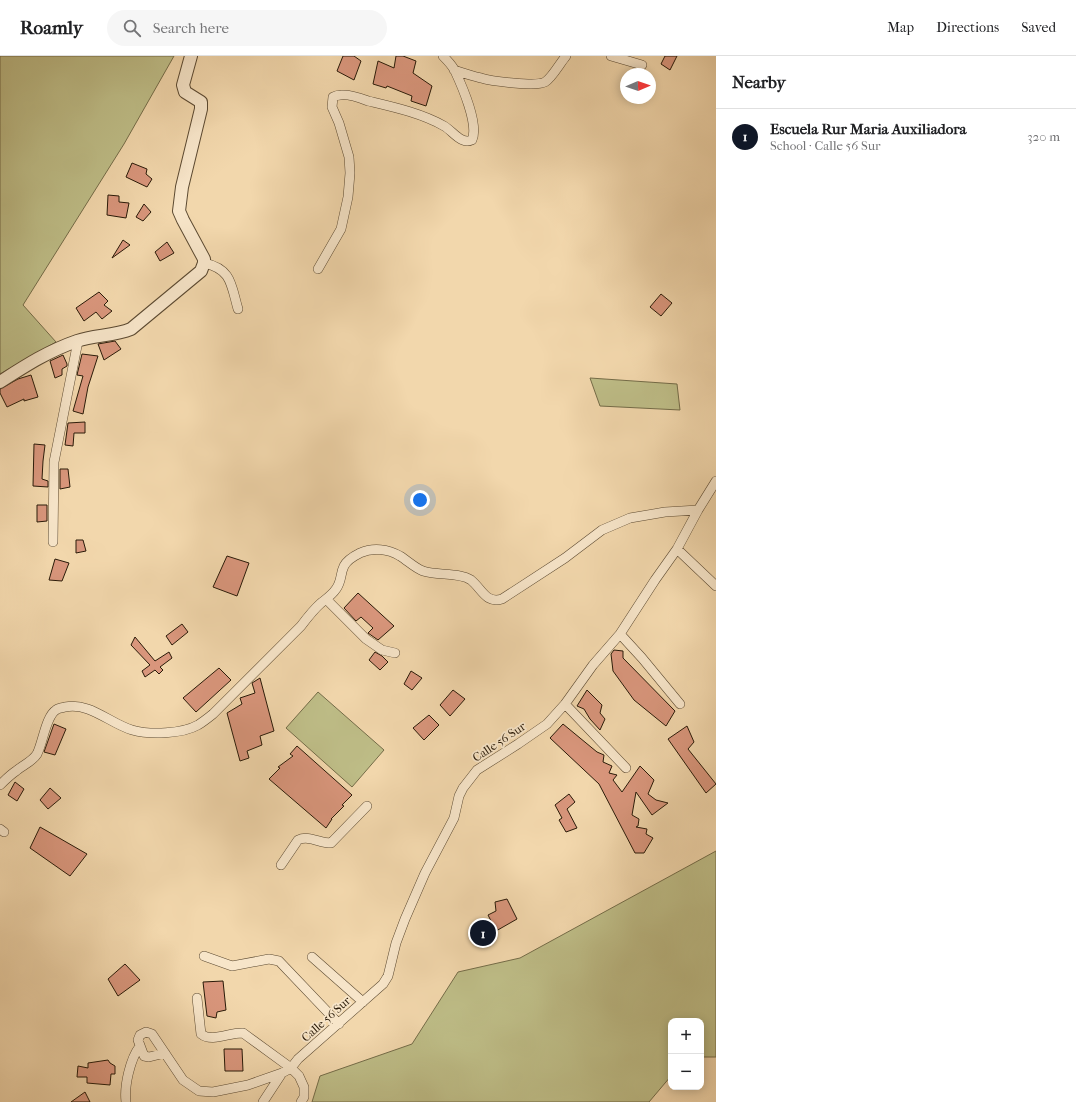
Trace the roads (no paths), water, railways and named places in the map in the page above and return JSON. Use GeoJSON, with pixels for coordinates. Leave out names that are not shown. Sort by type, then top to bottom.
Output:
{"type":"FeatureCollection","features":[{"type":"Feature","properties":{"kind":"street"},"geometry":{"type":"LineString","coordinates":[[0,382],[45,354],[78,341],[124,332],[131,328],[201,271],[204,259],[179,211],[182,187],[201,109],[201,102],[185,92],[183,85],[191,56]]}},
{"type":"Feature","properties":{"kind":"street"},"geometry":{"type":"LineString","coordinates":[[318,269],[341,229],[348,197],[350,173],[349,157],[332,107],[333,97],[340,94],[402,110],[436,122],[446,127],[463,141],[467,142],[472,140],[474,137],[474,128],[468,105],[454,70],[443,56]]}},
{"type":"Feature","properties":{"kind":"street"},"geometry":{"type":"LineString","coordinates":[[454,70],[481,79],[519,83],[544,83],[551,77],[558,65],[566,56]]}},
{"type":"Feature","properties":{"kind":"street"},"geometry":{"type":"LineString","coordinates":[[611,56],[642,65]]}},
{"type":"Feature","properties":{"kind":"street"},"geometry":{"type":"LineString","coordinates":[[204,263],[215,265],[224,271],[229,278],[238,308]]}},
{"type":"Feature","properties":{"kind":"street"},"geometry":{"type":"LineString","coordinates":[[53,542],[54,462],[78,341]]}},
{"type":"Feature","properties":{"kind":"street","name":"Calle 56 Sur"},"geometry":{"type":"LineString","coordinates":[[140,1046],[138,1040],[140,1035],[146,1032],[152,1034],[183,1080],[199,1090],[213,1092],[248,1085],[282,1073],[291,1068],[298,1059],[383,984],[388,976],[396,943],[405,919],[425,873],[454,818],[459,796],[467,782],[477,770],[547,724],[565,704],[592,665],[620,634],[677,549],[716,481]]}},
{"type":"Feature","properties":{"kind":"street"},"geometry":{"type":"LineString","coordinates":[[0,785],[16,770],[36,756],[41,746],[51,714],[57,709],[74,706],[83,708],[132,730],[148,732],[164,733],[197,726],[213,714],[301,626],[311,612],[335,591],[340,583],[344,567],[353,556],[374,548],[388,551],[400,556],[413,566],[424,571],[462,576],[470,580],[489,599],[495,601],[502,599],[566,558],[602,530],[630,518],[665,512],[698,510]]}},
{"type":"Feature","properties":{"kind":"street"},"geometry":{"type":"LineString","coordinates":[[677,549],[716,586]]}},
{"type":"Feature","properties":{"kind":"street"},"geometry":{"type":"LineString","coordinates":[[326,599],[366,639],[382,650],[395,654]]}},
{"type":"Feature","properties":{"kind":"street"},"geometry":{"type":"LineString","coordinates":[[620,634],[680,704]]}},
{"type":"Feature","properties":{"kind":"street"},"geometry":{"type":"LineString","coordinates":[[565,704],[626,768]]}},
{"type":"Feature","properties":{"kind":"street"},"geometry":{"type":"LineString","coordinates":[[282,865],[298,840],[308,838],[331,844],[359,813],[368,806]]}},
{"type":"Feature","properties":{"kind":"street"},"geometry":{"type":"LineString","coordinates":[[204,956],[232,966],[269,959],[279,961],[339,1024]]}},
{"type":"Feature","properties":{"kind":"street"},"geometry":{"type":"LineString","coordinates":[[312,957],[363,1002]]}},
{"type":"Feature","properties":{"kind":"street"},"geometry":{"type":"LineString","coordinates":[[197,998],[202,1034],[206,1038],[213,1038],[243,1033],[291,1068],[299,1076],[304,1087],[304,1097],[301,1102]]}},
{"type":"Feature","properties":{"kind":"street"},"geometry":{"type":"LineString","coordinates":[[126,1102],[124,1091],[135,1052],[140,1046],[144,1056],[149,1057],[165,1053]]}},
{"type":"Feature","properties":{"kind":"street"},"geometry":{"type":"LineString","coordinates":[[263,1102],[282,1073]]}},
{"type":"Feature","properties":{"kind":"place","name":"Escuela Rur Maria Auxiliadora"},"geometry":{"type":"Point","coordinates":[483,933]}}]}
